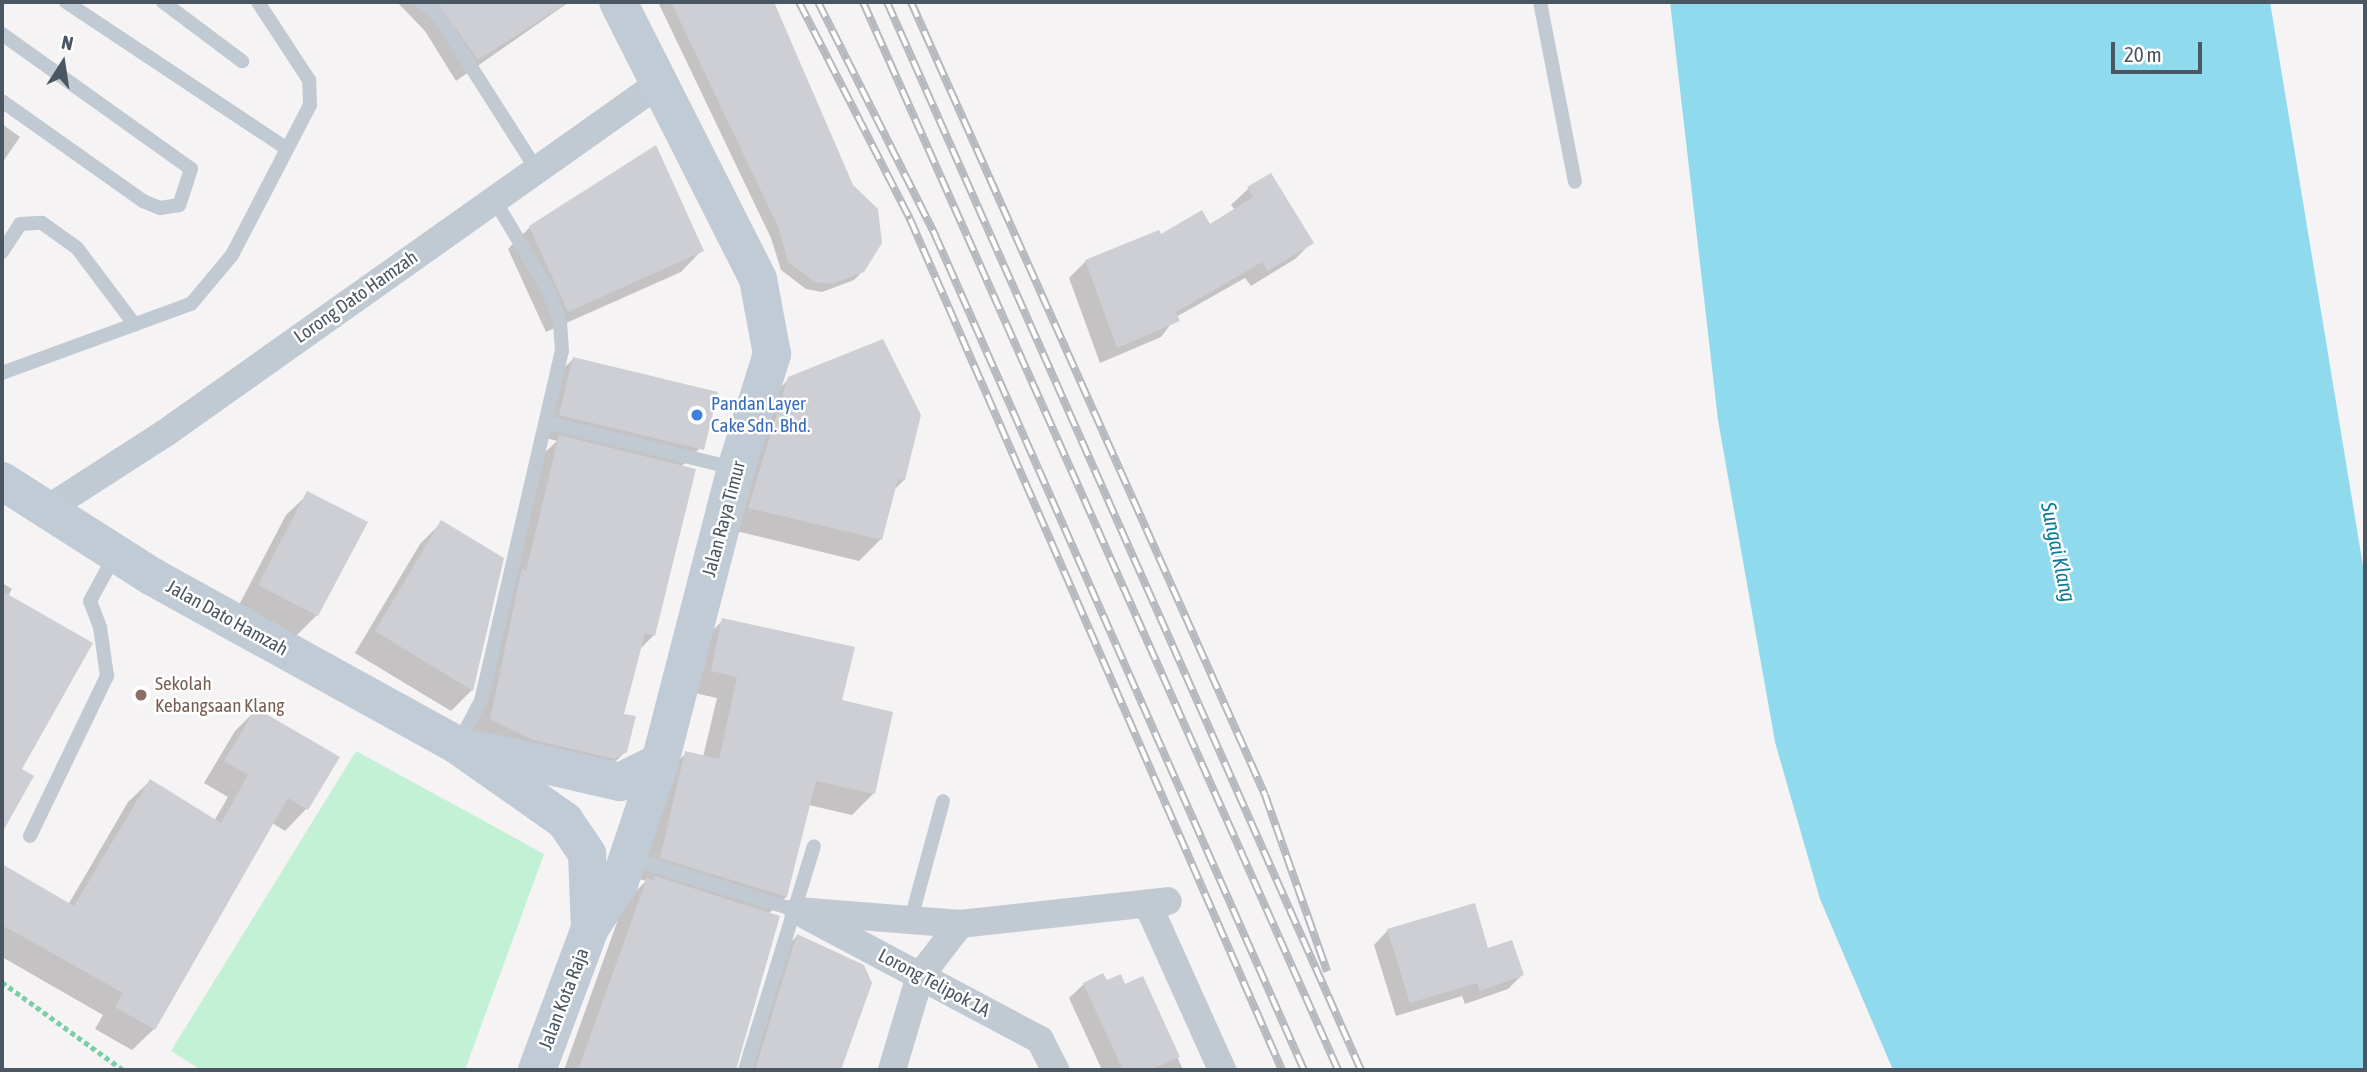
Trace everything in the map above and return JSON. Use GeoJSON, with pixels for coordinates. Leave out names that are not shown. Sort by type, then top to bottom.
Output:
{"type":"FeatureCollection","features":[{"type":"Feature","properties":{"kind":"main road","name":"Jalan Raya Timur"},"geometry":{"type":"LineString","coordinates":[[590,928],[619,884],[660,762],[736,469],[772,354],[758,279],[661,82],[618,2]]}},
{"type":"Feature","properties":{"kind":"main road","name":"Jalan Dato Hamzah"},"geometry":{"type":"LineString","coordinates":[[2,481],[49,508],[116,554],[457,745]]}},
{"type":"Feature","properties":{"kind":"main road"},"geometry":{"type":"LineString","coordinates":[[457,745],[620,782],[641,776],[660,762]]}},
{"type":"Feature","properties":{"kind":"main road"},"geometry":{"type":"LineString","coordinates":[[457,745],[565,821],[587,854],[590,928]]}},
{"type":"Feature","properties":{"kind":"main road","name":"Jalan Kota Raja"},"geometry":{"type":"LineString","coordinates":[[537,1070],[590,928]]}},
{"type":"Feature","properties":{"kind":"street","name":"Lorong Dato Hamzah"},"geometry":{"type":"LineString","coordinates":[[49,508],[164,434],[661,82]]}},
{"type":"Feature","properties":{"kind":"street"},"geometry":{"type":"LineString","coordinates":[[798,911],[960,924],[1158,903],[1222,1070]]}},
{"type":"Feature","properties":{"kind":"street","name":"Lorong Telipok 1A"},"geometry":{"type":"LineString","coordinates":[[798,911],[1040,1040],[1055,1070]]}},
{"type":"Feature","properties":{"kind":"street"},"geometry":{"type":"LineString","coordinates":[[892,1070],[920,976],[960,924]]}},
{"type":"Feature","properties":{"kind":"lane"},"geometry":{"type":"LineString","coordinates":[[66,2],[284,148]]}},
{"type":"Feature","properties":{"kind":"lane"},"geometry":{"type":"LineString","coordinates":[[163,2],[242,61]]}},
{"type":"Feature","properties":{"kind":"lane"},"geometry":{"type":"LineString","coordinates":[[2,373],[191,304],[224,265],[284,148],[310,105],[309,80],[258,2]]}},
{"type":"Feature","properties":{"kind":"lane"},"geometry":{"type":"LineString","coordinates":[[421,2],[438,15],[536,169]]}},
{"type":"Feature","properties":{"kind":"lane"},"geometry":{"type":"LineString","coordinates":[[1540,2],[1575,182]]}},
{"type":"Feature","properties":{"kind":"lane"},"geometry":{"type":"LineString","coordinates":[[2,34],[191,169],[179,205],[160,208],[143,201],[2,101]]}},
{"type":"Feature","properties":{"kind":"lane"},"geometry":{"type":"LineString","coordinates":[[457,745],[481,701],[548,423],[562,351],[560,321],[548,290],[494,199]]}},
{"type":"Feature","properties":{"kind":"lane"},"geometry":{"type":"LineString","coordinates":[[2,252],[20,224],[42,223],[77,248],[135,325]]}},
{"type":"Feature","properties":{"kind":"lane"},"geometry":{"type":"LineString","coordinates":[[548,423],[736,469]]}},
{"type":"Feature","properties":{"kind":"lane"},"geometry":{"type":"LineString","coordinates":[[30,836],[107,676],[100,627],[90,601],[116,554]]}},
{"type":"Feature","properties":{"kind":"lane"},"geometry":{"type":"LineString","coordinates":[[911,919],[943,801]]}},
{"type":"Feature","properties":{"kind":"lane"},"geometry":{"type":"LineString","coordinates":[[745,1070],[798,911],[814,846]]}},
{"type":"Feature","properties":{"kind":"lane"},"geometry":{"type":"LineString","coordinates":[[628,857],[798,911]]}},
{"type":"Feature","properties":{"kind":"path"},"geometry":{"type":"LineString","coordinates":[[2,982],[123,1070]]}},
{"type":"Feature","properties":{"kind":"green space"},"geometry":{"type":"Polygon","coordinates":[[[356,751],[544,854],[465,1070],[201,1070],[171,1051],[356,751]]]}},
{"type":"Feature","properties":{"kind":"water","name":"Sungai Klang"},"geometry":{"type":"Polygon","coordinates":[[[1670,2],[2270,2],[2365,578],[2365,1070],[1893,1070],[1820,899],[1775,742],[1718,420],[1670,2]]]}},
{"type":"Feature","properties":{"kind":"building"},"geometry":{"type":"Polygon","coordinates":[[[437,2],[568,2],[478,60],[437,2]]]}},
{"type":"Feature","properties":{"kind":"building"},"geometry":{"type":"Polygon","coordinates":[[[671,2],[774,2],[853,185],[878,209],[882,243],[864,272],[832,284],[815,282],[788,262],[779,229],[671,2]]]}},
{"type":"Feature","properties":{"kind":"building"},"geometry":{"type":"Polygon","coordinates":[[[656,145],[704,251],[568,312],[529,226],[656,145]]]}},
{"type":"Feature","properties":{"kind":"building"},"geometry":{"type":"Polygon","coordinates":[[[1271,173],[1314,243],[1268,271],[1262,262],[1176,312],[1180,321],[1117,348],[1085,260],[1159,230],[1161,234],[1202,210],[1210,224],[1253,197],[1247,187],[1271,173]]]}},
{"type":"Feature","properties":{"kind":"building"},"geometry":{"type":"Polygon","coordinates":[[[883,339],[921,415],[905,480],[898,479],[882,540],[748,508],[788,377],[883,339]]]}},
{"type":"Feature","properties":{"kind":"building"},"geometry":{"type":"Polygon","coordinates":[[[573,357],[718,392],[704,450],[559,415],[573,357]]]}},
{"type":"Feature","properties":{"kind":"building"},"geometry":{"type":"Polygon","coordinates":[[[559,435],[696,469],[655,636],[645,633],[624,714],[636,716],[627,752],[615,759],[533,740],[490,719],[522,568],[526,571],[559,435]]]}},
{"type":"Feature","properties":{"kind":"building"},"geometry":{"type":"Polygon","coordinates":[[[307,491],[368,522],[318,616],[258,585],[307,491]]]}},
{"type":"Feature","properties":{"kind":"building"},"geometry":{"type":"Polygon","coordinates":[[[441,520],[504,558],[473,691],[375,631],[441,520]]]}},
{"type":"Feature","properties":{"kind":"building"},"geometry":{"type":"Polygon","coordinates":[[[2,591],[93,643],[22,769],[34,776],[2,833],[2,591]]]}},
{"type":"Feature","properties":{"kind":"building"},"geometry":{"type":"Polygon","coordinates":[[[722,618],[855,647],[842,700],[893,712],[875,794],[816,781],[787,897],[660,858],[685,751],[719,759],[737,677],[711,671],[722,618]]]}},
{"type":"Feature","properties":{"kind":"building"},"geometry":{"type":"Polygon","coordinates":[[[256,708],[340,757],[308,810],[288,798],[155,1030],[115,1007],[123,993],[2,925],[2,864],[74,906],[150,779],[221,823],[248,775],[224,761],[256,708]]]}},
{"type":"Feature","properties":{"kind":"building"},"geometry":{"type":"Polygon","coordinates":[[[655,876],[780,916],[736,1070],[578,1070],[647,878],[654,880],[655,876]]]}},
{"type":"Feature","properties":{"kind":"building"},"geometry":{"type":"Polygon","coordinates":[[[1475,903],[1488,948],[1512,940],[1524,975],[1480,991],[1477,983],[1410,1003],[1387,929],[1475,903]]]}},
{"type":"Feature","properties":{"kind":"building"},"geometry":{"type":"Polygon","coordinates":[[[797,934],[864,965],[872,983],[841,1070],[755,1070],[797,934]]]}},
{"type":"Feature","properties":{"kind":"building"},"geometry":{"type":"Polygon","coordinates":[[[1103,973],[1107,980],[1121,974],[1125,984],[1143,976],[1180,1057],[1150,1070],[1123,1070],[1083,983],[1103,973]]]}},
{"type":"Feature","properties":{"kind":"railway"},"geometry":{"type":"LineString","coordinates":[[799,2],[910,219],[1282,1070]]}},
{"type":"Feature","properties":{"kind":"railway"},"geometry":{"type":"LineString","coordinates":[[818,2],[935,235],[1304,1070]]}},
{"type":"Feature","properties":{"kind":"railway"},"geometry":{"type":"LineString","coordinates":[[863,2],[1338,1070]]}},
{"type":"Feature","properties":{"kind":"railway"},"geometry":{"type":"LineString","coordinates":[[887,2],[1361,1070]]}},
{"type":"Feature","properties":{"kind":"railway"},"geometry":{"type":"LineString","coordinates":[[911,2],[1265,795],[1327,971]]}},
{"type":"Feature","properties":{"kind":"place","name":"Pandan Layer Cake Sdn. Bhd."},"geometry":{"type":"Point","coordinates":[697,415]}},
{"type":"Feature","properties":{"kind":"place","name":"Sekolah Kebangsaan Klang"},"geometry":{"type":"Point","coordinates":[141,695]}}]}
